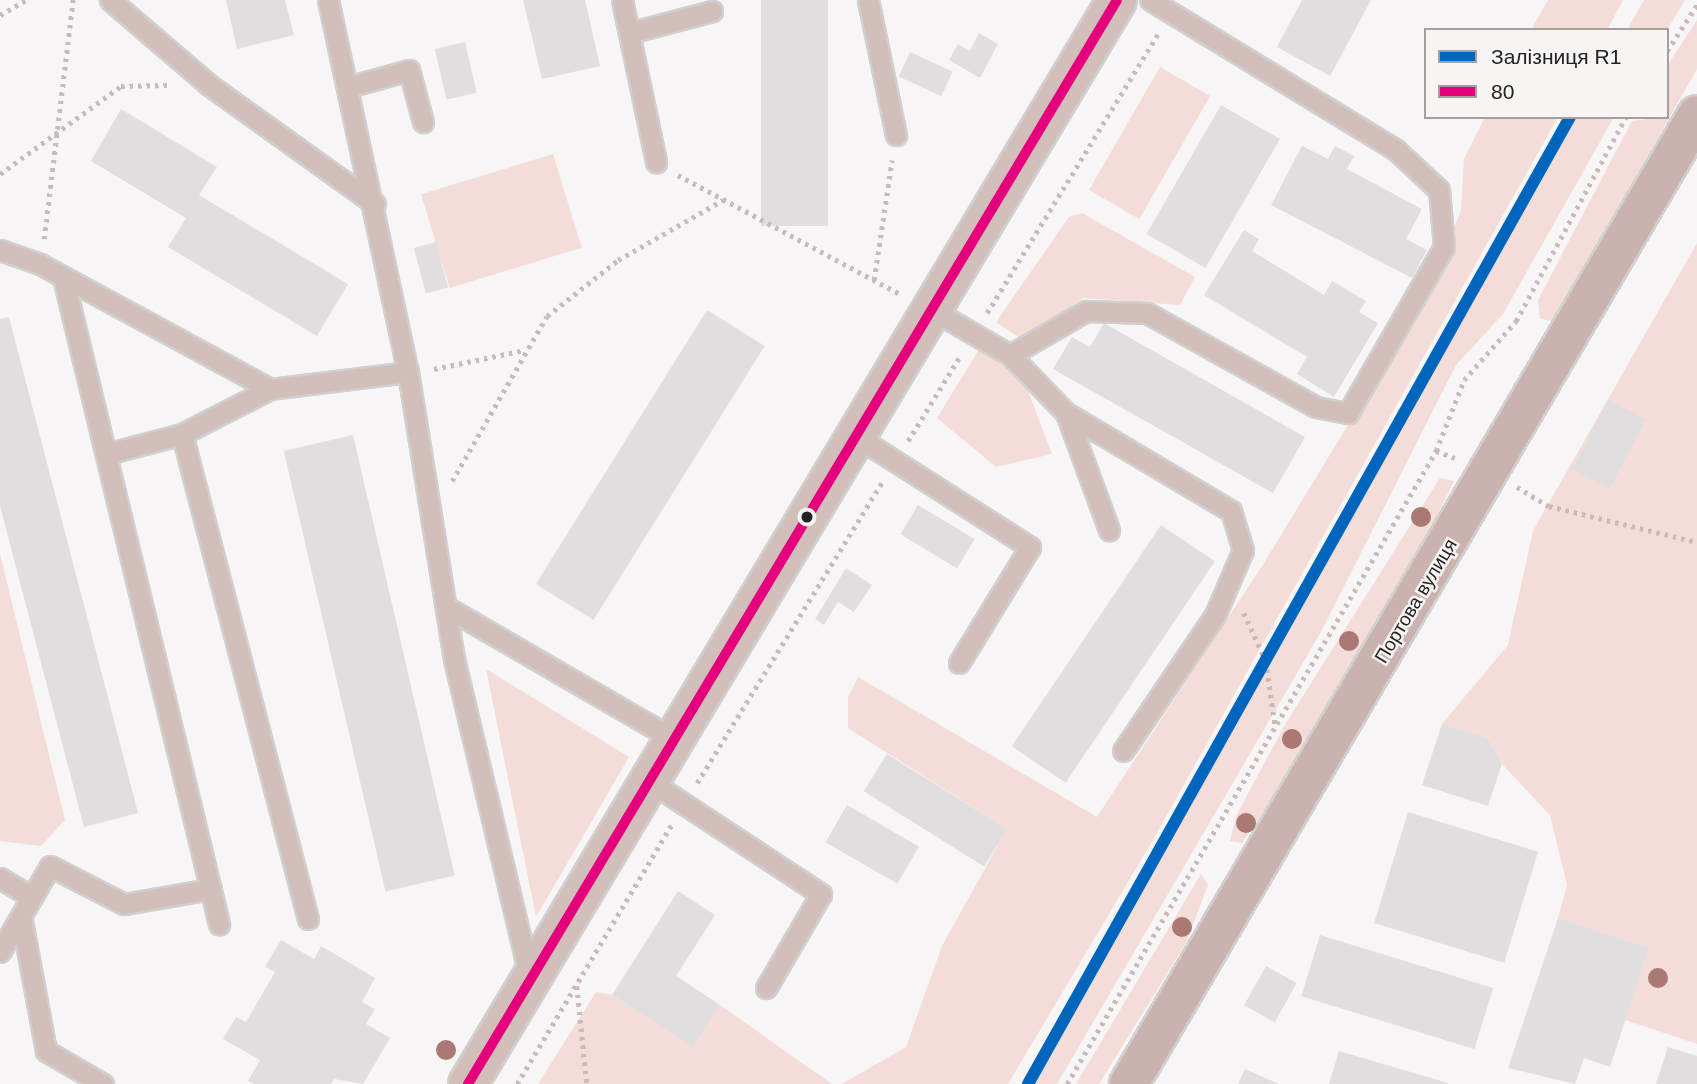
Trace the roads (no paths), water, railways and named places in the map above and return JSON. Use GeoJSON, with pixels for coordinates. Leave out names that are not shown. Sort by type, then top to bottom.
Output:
{"type":"FeatureCollection","features":[{"type":"Feature","properties":{"kind":"main road","name":"Портова вулиця"},"geometry":{"type":"LineString","coordinates":[[1129,1084],[1493,472],[1697,115]]}},
{"type":"Feature","properties":{"kind":"street"},"geometry":{"type":"LineString","coordinates":[[468,1084],[929,308],[1117,0]]}},
{"type":"Feature","properties":{"kind":"lane"},"geometry":{"type":"LineString","coordinates":[[110,0],[209,85],[376,204]]}},
{"type":"Feature","properties":{"kind":"lane"},"geometry":{"type":"LineString","coordinates":[[328,0],[376,204],[408,372],[446,607],[531,982]]}},
{"type":"Feature","properties":{"kind":"lane"},"geometry":{"type":"LineString","coordinates":[[622,0],[656,162]]}},
{"type":"Feature","properties":{"kind":"lane"},"geometry":{"type":"LineString","coordinates":[[868,0],[896,135]]}},
{"type":"Feature","properties":{"kind":"lane"},"geometry":{"type":"LineString","coordinates":[[1010,355],[1086,311],[1147,313],[1316,407],[1348,413],[1444,247],[1439,190],[1396,150],[1150,0]]}},
{"type":"Feature","properties":{"kind":"lane"},"geometry":{"type":"LineString","coordinates":[[629,33],[712,11]]}},
{"type":"Feature","properties":{"kind":"lane"},"geometry":{"type":"LineString","coordinates":[[348,87],[409,70],[423,122]]}},
{"type":"Feature","properties":{"kind":"lane"},"geometry":{"type":"LineString","coordinates":[[0,250],[40,264],[270,389]]}},
{"type":"Feature","properties":{"kind":"lane"},"geometry":{"type":"LineString","coordinates":[[63,277],[219,924]]}},
{"type":"Feature","properties":{"kind":"lane"},"geometry":{"type":"LineString","coordinates":[[929,308],[1010,355],[1066,413],[1231,511],[1243,550],[1229,584],[1215,615],[1123,751]]}},
{"type":"Feature","properties":{"kind":"lane"},"geometry":{"type":"LineString","coordinates":[[106,454],[182,434],[270,389],[408,372]]}},
{"type":"Feature","properties":{"kind":"lane"},"geometry":{"type":"LineString","coordinates":[[1066,413],[1109,530]]}},
{"type":"Feature","properties":{"kind":"lane"},"geometry":{"type":"LineString","coordinates":[[182,434],[308,919]]}},
{"type":"Feature","properties":{"kind":"lane"},"geometry":{"type":"LineString","coordinates":[[854,435],[1030,547],[959,663]]}},
{"type":"Feature","properties":{"kind":"lane"},"geometry":{"type":"LineString","coordinates":[[446,607],[674,739]]}},
{"type":"Feature","properties":{"kind":"lane"},"geometry":{"type":"LineString","coordinates":[[649,781],[821,894],[766,988]]}},
{"type":"Feature","properties":{"kind":"lane"},"geometry":{"type":"LineString","coordinates":[[0,952],[50,866],[124,904],[211,889]]}},
{"type":"Feature","properties":{"kind":"lane"},"geometry":{"type":"LineString","coordinates":[[0,878],[32,897]]}},
{"type":"Feature","properties":{"kind":"lane"},"geometry":{"type":"LineString","coordinates":[[21,916],[46,1051],[103,1084]]}},
{"type":"Feature","properties":{"kind":"rail line","name":"R1"},"geometry":{"type":"LineString","coordinates":[[1028,1084],[1569,119]]}}]}
